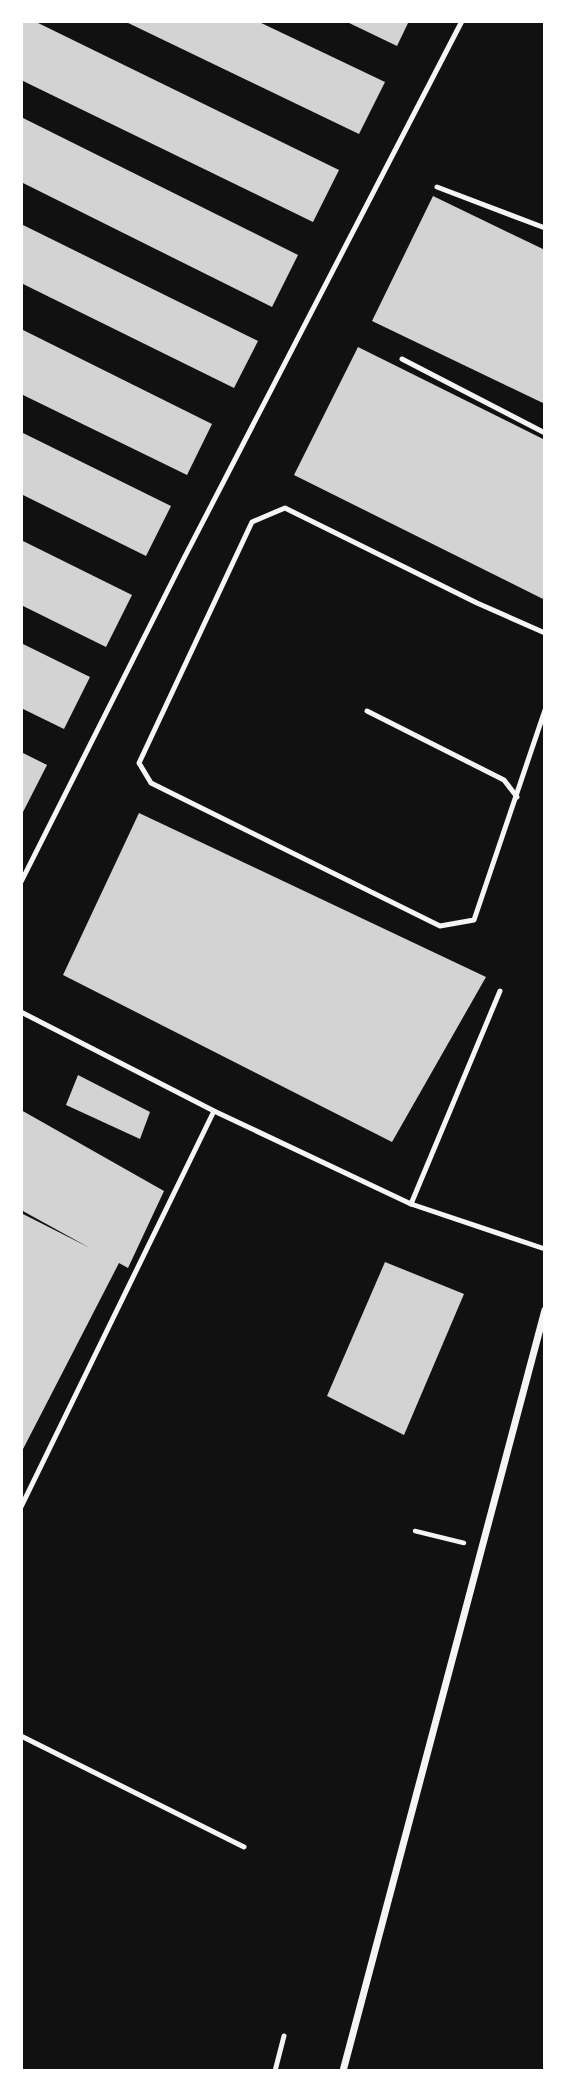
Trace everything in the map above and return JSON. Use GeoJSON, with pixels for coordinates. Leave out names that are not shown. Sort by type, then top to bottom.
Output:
{"type":"FeatureCollection","features":[{"type":"Feature","properties":{"kind":"street"},"geometry":{"type":"LineString","coordinates":[[343,2071],[545,1310]]}},
{"type":"Feature","properties":{"kind":"lane"},"geometry":{"type":"LineString","coordinates":[[21,882],[182,562],[462,21]]}},
{"type":"Feature","properties":{"kind":"lane"},"geometry":{"type":"LineString","coordinates":[[436,187],[545,228]]}},
{"type":"Feature","properties":{"kind":"lane"},"geometry":{"type":"LineString","coordinates":[[402,359],[545,433]]}},
{"type":"Feature","properties":{"kind":"lane"},"geometry":{"type":"LineString","coordinates":[[545,633],[477,603],[285,508],[252,522],[139,763],[152,783],[440,926],[474,920],[545,710]]}},
{"type":"Feature","properties":{"kind":"lane"},"geometry":{"type":"LineString","coordinates":[[367,711],[504,780],[517,797]]}},
{"type":"Feature","properties":{"kind":"lane"},"geometry":{"type":"LineString","coordinates":[[411,1204],[500,991]]}},
{"type":"Feature","properties":{"kind":"lane"},"geometry":{"type":"LineString","coordinates":[[21,1012],[215,1111],[411,1204],[545,1249]]}},
{"type":"Feature","properties":{"kind":"lane"},"geometry":{"type":"LineString","coordinates":[[21,1507],[215,1111]]}},
{"type":"Feature","properties":{"kind":"lane"},"geometry":{"type":"LineString","coordinates":[[21,1736],[244,1847]]}},
{"type":"Feature","properties":{"kind":"lane"},"geometry":{"type":"LineString","coordinates":[[275,2071],[284,2036]]}},
{"type":"Feature","properties":{"kind":"path"},"geometry":{"type":"LineString","coordinates":[[415,1531],[482,1548]]}},
{"type":"Feature","properties":{"kind":"building"},"geometry":{"type":"Polygon","coordinates":[[[21,21],[34,21],[339,170],[313,222],[21,80],[21,21]]]}},
{"type":"Feature","properties":{"kind":"building"},"geometry":{"type":"Polygon","coordinates":[[[124,21],[257,21],[385,82],[359,134],[124,21]]]}},
{"type":"Feature","properties":{"kind":"building"},"geometry":{"type":"Polygon","coordinates":[[[345,21],[409,21],[397,46],[345,21]]]}},
{"type":"Feature","properties":{"kind":"building"},"geometry":{"type":"Polygon","coordinates":[[[21,117],[298,255],[272,307],[21,182],[21,117]]]}},
{"type":"Feature","properties":{"kind":"building"},"geometry":{"type":"Polygon","coordinates":[[[433,196],[545,250],[545,404],[372,321],[433,196]]]}},
{"type":"Feature","properties":{"kind":"building"},"geometry":{"type":"Polygon","coordinates":[[[21,224],[258,341],[234,388],[21,283],[21,224]]]}},
{"type":"Feature","properties":{"kind":"building"},"geometry":{"type":"Polygon","coordinates":[[[21,329],[212,424],[187,475],[21,394],[21,329]]]}},
{"type":"Feature","properties":{"kind":"building"},"geometry":{"type":"Polygon","coordinates":[[[358,347],[545,440],[545,600],[294,475],[358,347]]]}},
{"type":"Feature","properties":{"kind":"building"},"geometry":{"type":"Polygon","coordinates":[[[21,432],[171,506],[146,556],[21,494],[21,432]]]}},
{"type":"Feature","properties":{"kind":"building"},"geometry":{"type":"Polygon","coordinates":[[[21,540],[132,595],[106,647],[21,605],[21,540]]]}},
{"type":"Feature","properties":{"kind":"building"},"geometry":{"type":"Polygon","coordinates":[[[21,643],[90,677],[64,729],[21,708],[21,643]]]}},
{"type":"Feature","properties":{"kind":"building"},"geometry":{"type":"Polygon","coordinates":[[[21,752],[47,765],[23,812],[21,811],[21,752]]]}},
{"type":"Feature","properties":{"kind":"building"},"geometry":{"type":"Polygon","coordinates":[[[139,813],[486,977],[392,1142],[63,975],[139,813]]]}},
{"type":"Feature","properties":{"kind":"building"},"geometry":{"type":"Polygon","coordinates":[[[78,1075],[150,1112],[140,1139],[66,1105],[78,1075]]]}},
{"type":"Feature","properties":{"kind":"building"},"geometry":{"type":"Polygon","coordinates":[[[21,1110],[164,1191],[128,1268],[119,1263],[21,1453],[21,1213],[90,1248],[21,1210],[21,1110]]]}},
{"type":"Feature","properties":{"kind":"building"},"geometry":{"type":"Polygon","coordinates":[[[385,1262],[464,1294],[404,1435],[327,1396],[385,1262]]]}}]}
